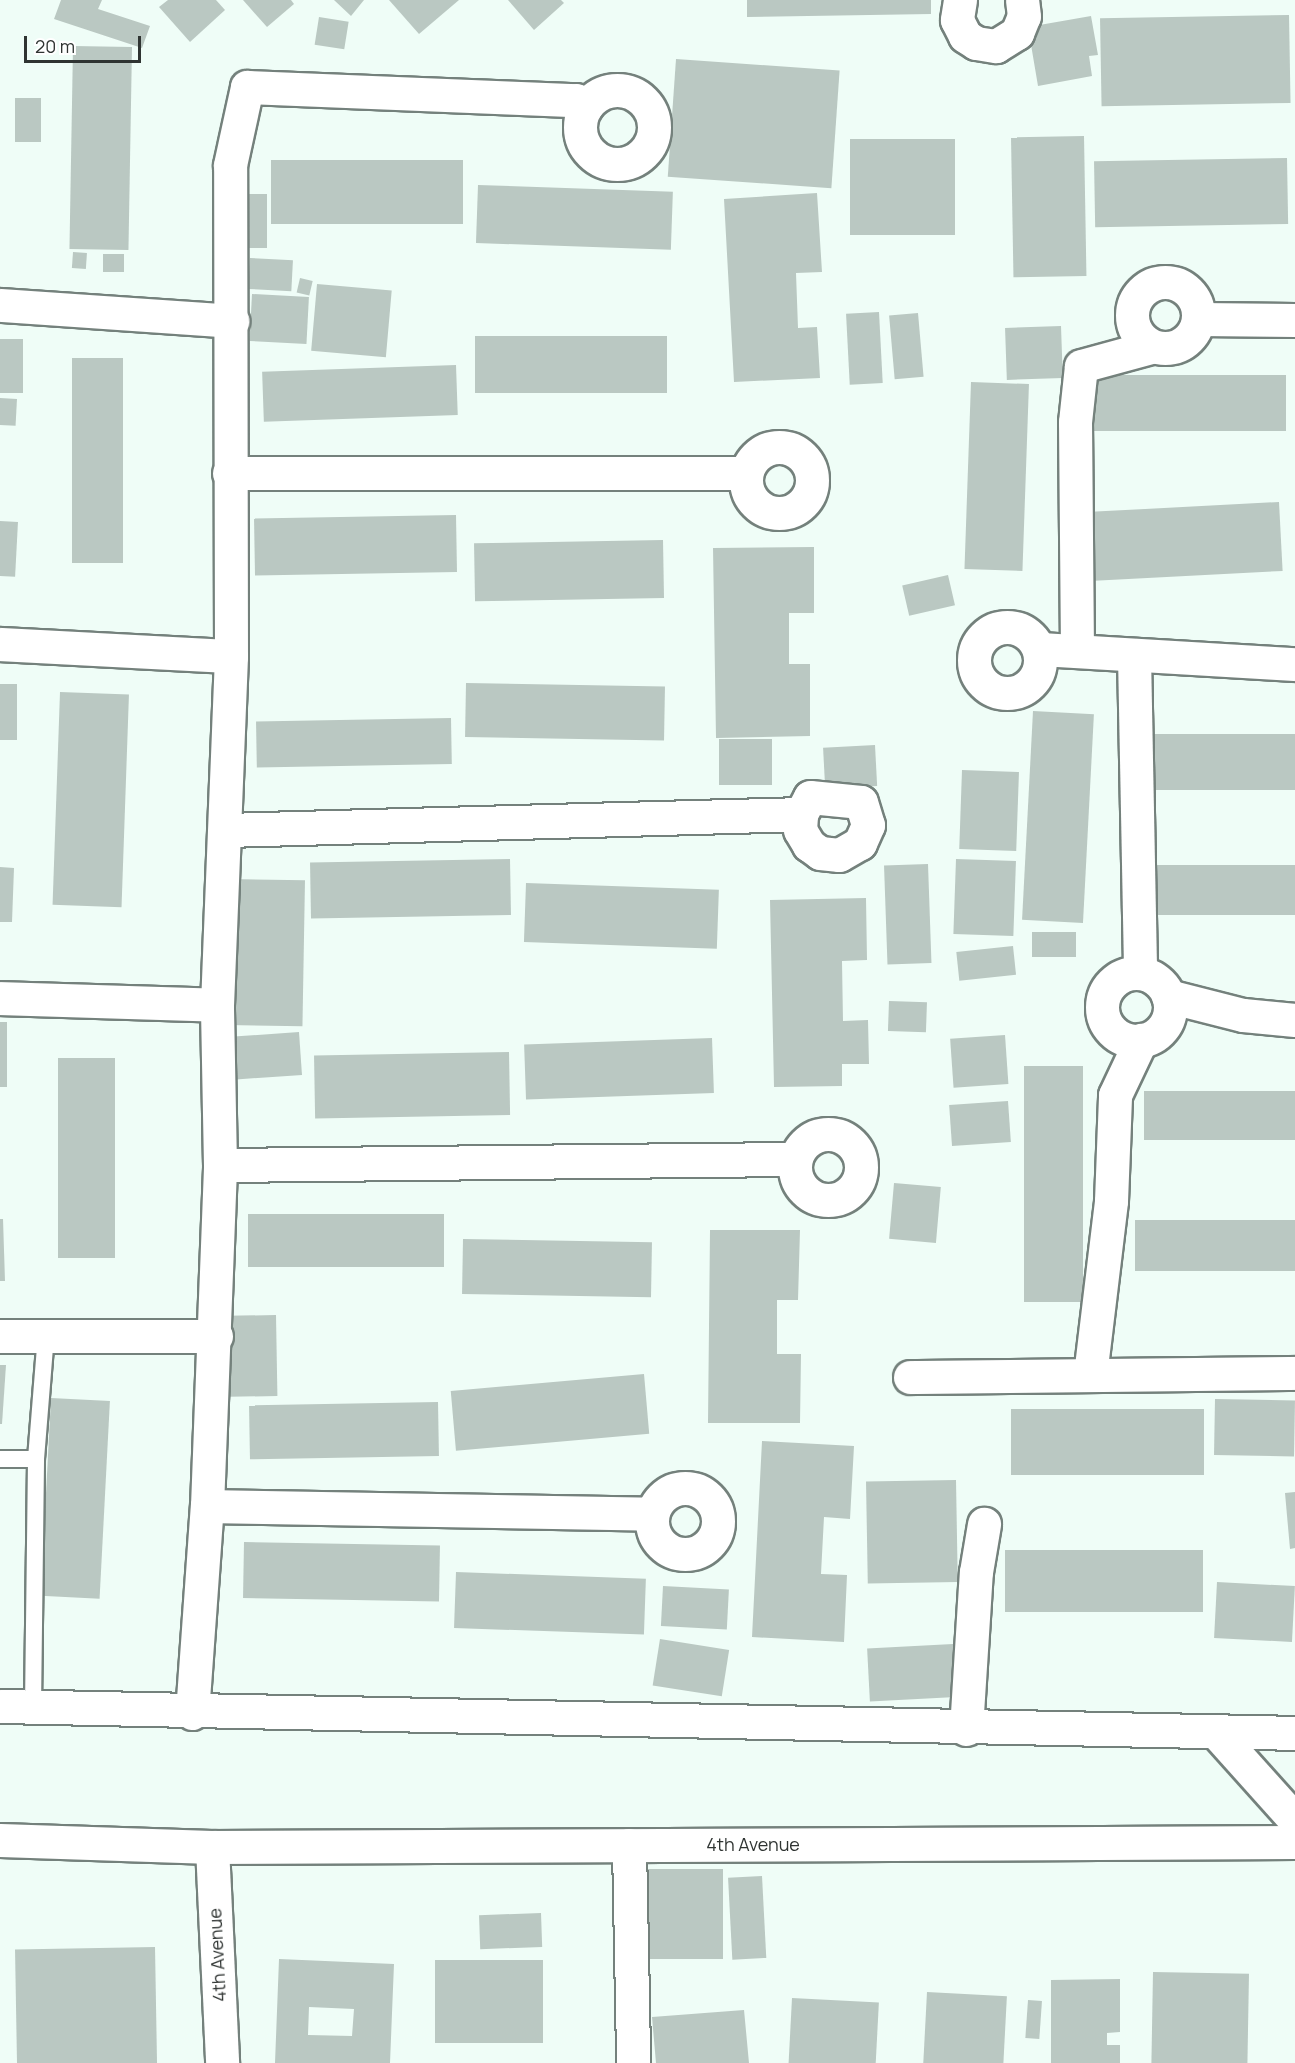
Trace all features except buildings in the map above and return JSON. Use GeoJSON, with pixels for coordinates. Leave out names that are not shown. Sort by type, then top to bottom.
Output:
{"type":"FeatureCollection","features":[{"type":"Feature","properties":{"kind":"street"},"geometry":{"type":"LineString","coordinates":[[960,0],[957,20],[966,36],[976,43],[996,46],[1017,33],[1024,16],[1025,0]]}},
{"type":"Feature","properties":{"kind":"street"},"geometry":{"type":"LineString","coordinates":[[192,1713],[207,1506],[216,1336],[220,1165],[216,1005],[226,830],[231,656],[230,165],[247,87],[576,100],[586,106]]}},
{"type":"Feature","properties":{"kind":"street"},"geometry":{"type":"LineString","coordinates":[[1077,651],[1075,422],[1081,366],[1151,347],[1171,349],[1192,337],[1199,319],[1193,295],[1180,284],[1158,282],[1142,291],[1132,308],[1132,324],[1141,339],[1151,347]]}},
{"type":"Feature","properties":{"kind":"street"},"geometry":{"type":"LineString","coordinates":[[0,305],[232,321]]}},
{"type":"Feature","properties":{"kind":"street"},"geometry":{"type":"LineString","coordinates":[[1199,319],[1295,320]]}},
{"type":"Feature","properties":{"kind":"street"},"geometry":{"type":"LineString","coordinates":[[229,473],[746,473]]}},
{"type":"Feature","properties":{"kind":"street"},"geometry":{"type":"LineString","coordinates":[[0,644],[231,656]]}},
{"type":"Feature","properties":{"kind":"street"},"geometry":{"type":"LineString","coordinates":[[1040,649],[1295,664]]}},
{"type":"Feature","properties":{"kind":"street"},"geometry":{"type":"LineString","coordinates":[[1134,655],[1140,973]]}},
{"type":"Feature","properties":{"kind":"street"},"geometry":{"type":"LineString","coordinates":[[226,830],[801,814]]}},
{"type":"Feature","properties":{"kind":"street"},"geometry":{"type":"LineString","coordinates":[[1140,973],[1157,980],[1168,996],[1170,1008],[1162,1030],[1141,1040],[1129,1040],[1110,1029],[1101,1008],[1109,986],[1117,978],[1140,973]]}},
{"type":"Feature","properties":{"kind":"street"},"geometry":{"type":"LineString","coordinates":[[1168,996],[1243,1015],[1295,1020]]}},
{"type":"Feature","properties":{"kind":"street"},"geometry":{"type":"LineString","coordinates":[[0,998],[216,1005]]}},
{"type":"Feature","properties":{"kind":"street"},"geometry":{"type":"LineString","coordinates":[[1090,1375],[1111,1201],[1115,1095],[1141,1040]]}},
{"type":"Feature","properties":{"kind":"street"},"geometry":{"type":"LineString","coordinates":[[220,1165],[794,1159]]}},
{"type":"Feature","properties":{"kind":"street"},"geometry":{"type":"LineString","coordinates":[[0,1336],[216,1336]]}},
{"type":"Feature","properties":{"kind":"street"},"geometry":{"type":"LineString","coordinates":[[910,1377],[1295,1373]]}},
{"type":"Feature","properties":{"kind":"street"},"geometry":{"type":"LineString","coordinates":[[207,1506],[652,1514]]}},
{"type":"Feature","properties":{"kind":"street"},"geometry":{"type":"LineString","coordinates":[[966,1729],[976,1572],[984,1524]]}},
{"type":"Feature","properties":{"kind":"street"},"geometry":{"type":"LineString","coordinates":[[0,1706],[192,1713],[966,1729],[1295,1733]]}},
{"type":"Feature","properties":{"kind":"street"},"geometry":{"type":"LineString","coordinates":[[1216,1732],[1295,1820]]}},
{"type":"Feature","properties":{"kind":"street","name":"4th Avenue"},"geometry":{"type":"LineString","coordinates":[[0,1840],[212,1846],[1295,1842]]}},
{"type":"Feature","properties":{"kind":"street"},"geometry":{"type":"LineString","coordinates":[[629,1845],[633,2063]]}},
{"type":"Feature","properties":{"kind":"street","name":"4th Avenue"},"geometry":{"type":"LineString","coordinates":[[212,1846],[222,2063]]}},
{"type":"Feature","properties":{"kind":"lane"},"geometry":{"type":"LineString","coordinates":[[33,1707],[36,1459],[46,1336]]}},
{"type":"Feature","properties":{"kind":"lane"},"geometry":{"type":"LineString","coordinates":[[0,1460],[36,1459]]}}]}
